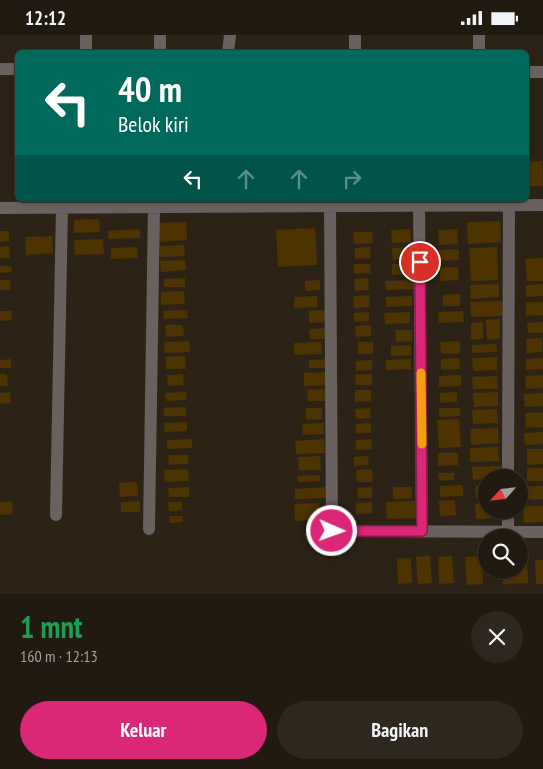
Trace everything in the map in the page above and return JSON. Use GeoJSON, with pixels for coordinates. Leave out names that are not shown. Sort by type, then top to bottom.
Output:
{"type":"FeatureCollection","features":[{"type":"Feature","properties":{"kind":"street"},"geometry":{"type":"LineString","coordinates":[[86,35],[86,50]]}},
{"type":"Feature","properties":{"kind":"street"},"geometry":{"type":"LineString","coordinates":[[160,35],[160,50]]}},
{"type":"Feature","properties":{"kind":"street"},"geometry":{"type":"LineString","coordinates":[[228,50],[230,35]]}},
{"type":"Feature","properties":{"kind":"street"},"geometry":{"type":"LineString","coordinates":[[355,35],[355,50]]}},
{"type":"Feature","properties":{"kind":"street"},"geometry":{"type":"LineString","coordinates":[[479,35],[479,50]]}},
{"type":"Feature","properties":{"kind":"street"},"geometry":{"type":"LineString","coordinates":[[0,69],[15,69]]}},
{"type":"Feature","properties":{"kind":"street"},"geometry":{"type":"LineString","coordinates":[[529,72],[543,72]]}},
{"type":"Feature","properties":{"kind":"street"},"geometry":{"type":"LineString","coordinates":[[508,469],[509,204]]}},
{"type":"Feature","properties":{"kind":"street"},"geometry":{"type":"LineString","coordinates":[[330,205],[332,531],[478,531]]}},
{"type":"Feature","properties":{"kind":"street"},"geometry":{"type":"LineString","coordinates":[[419,205],[422,531]]}},
{"type":"Feature","properties":{"kind":"street"},"geometry":{"type":"LineString","coordinates":[[0,208],[543,205]]}},
{"type":"Feature","properties":{"kind":"street"},"geometry":{"type":"LineString","coordinates":[[56,515],[62,207]]}},
{"type":"Feature","properties":{"kind":"street"},"geometry":{"type":"LineString","coordinates":[[149,529],[154,207]]}},
{"type":"Feature","properties":{"kind":"street"},"geometry":{"type":"LineString","coordinates":[[528,532],[543,532]]}},
{"type":"Feature","properties":{"kind":"building"},"geometry":{"type":"Polygon","coordinates":[[[542,161],[543,186],[529,186],[529,162],[542,161]]]}},
{"type":"Feature","properties":{"kind":"building"},"geometry":{"type":"Polygon","coordinates":[[[99,219],[100,232],[74,233],[74,220],[99,219]]]}},
{"type":"Feature","properties":{"kind":"building"},"geometry":{"type":"Polygon","coordinates":[[[500,221],[501,242],[468,244],[467,222],[500,221]]]}},
{"type":"Feature","properties":{"kind":"building"},"geometry":{"type":"Polygon","coordinates":[[[186,222],[187,240],[158,242],[157,223],[186,222]]]}},
{"type":"Feature","properties":{"kind":"building"},"geometry":{"type":"Polygon","coordinates":[[[315,228],[317,265],[278,267],[276,230],[315,228]]]}},
{"type":"Feature","properties":{"kind":"building"},"geometry":{"type":"Polygon","coordinates":[[[140,229],[140,238],[109,239],[108,231],[140,229]]]}},
{"type":"Feature","properties":{"kind":"building"},"geometry":{"type":"Polygon","coordinates":[[[410,229],[411,242],[392,243],[391,230],[410,229]]]}},
{"type":"Feature","properties":{"kind":"building"},"geometry":{"type":"Polygon","coordinates":[[[457,229],[458,244],[439,245],[438,230],[457,229]]]}},
{"type":"Feature","properties":{"kind":"building"},"geometry":{"type":"Polygon","coordinates":[[[0,231],[9,231],[9,241],[0,242],[0,231]]]}},
{"type":"Feature","properties":{"kind":"building"},"geometry":{"type":"Polygon","coordinates":[[[353,232],[372,232],[373,243],[354,244],[353,232]]]}},
{"type":"Feature","properties":{"kind":"building"},"geometry":{"type":"Polygon","coordinates":[[[52,236],[53,253],[26,255],[25,237],[52,236]]]}},
{"type":"Feature","properties":{"kind":"building"},"geometry":{"type":"Polygon","coordinates":[[[103,239],[104,254],[75,255],[74,240],[103,239]]]}},
{"type":"Feature","properties":{"kind":"building"},"geometry":{"type":"Polygon","coordinates":[[[184,245],[185,256],[160,257],[159,246],[184,245]]]}},
{"type":"Feature","properties":{"kind":"building"},"geometry":{"type":"Polygon","coordinates":[[[9,246],[10,258],[0,258],[0,247],[9,246]]]}},
{"type":"Feature","properties":{"kind":"building"},"geometry":{"type":"Polygon","coordinates":[[[137,247],[138,258],[111,259],[111,248],[137,247]]]}},
{"type":"Feature","properties":{"kind":"building"},"geometry":{"type":"Polygon","coordinates":[[[370,247],[371,258],[355,259],[355,248],[370,247]]]}},
{"type":"Feature","properties":{"kind":"building"},"geometry":{"type":"Polygon","coordinates":[[[411,247],[412,259],[393,260],[392,248],[411,247]]]}},
{"type":"Feature","properties":{"kind":"building"},"geometry":{"type":"Polygon","coordinates":[[[497,247],[498,280],[471,281],[469,248],[497,247]]]}},
{"type":"Feature","properties":{"kind":"building"},"geometry":{"type":"Polygon","coordinates":[[[459,249],[459,260],[439,261],[438,250],[459,249]]]}},
{"type":"Feature","properties":{"kind":"building"},"geometry":{"type":"Polygon","coordinates":[[[543,258],[543,281],[527,281],[525,259],[543,258]]]}},
{"type":"Feature","properties":{"kind":"building"},"geometry":{"type":"Polygon","coordinates":[[[185,260],[186,270],[161,272],[160,261],[185,260]]]}},
{"type":"Feature","properties":{"kind":"building"},"geometry":{"type":"Polygon","coordinates":[[[410,263],[411,274],[392,275],[392,264],[410,263]]]}},
{"type":"Feature","properties":{"kind":"building"},"geometry":{"type":"Polygon","coordinates":[[[354,264],[370,264],[371,273],[354,274],[354,264]]]}},
{"type":"Feature","properties":{"kind":"building"},"geometry":{"type":"Polygon","coordinates":[[[0,266],[11,266],[12,272],[0,273],[0,266]]]}},
{"type":"Feature","properties":{"kind":"building"},"geometry":{"type":"Polygon","coordinates":[[[458,267],[459,280],[440,281],[440,268],[458,267]]]}},
{"type":"Feature","properties":{"kind":"building"},"geometry":{"type":"Polygon","coordinates":[[[185,278],[185,287],[164,287],[164,279],[185,278]]]}},
{"type":"Feature","properties":{"kind":"building"},"geometry":{"type":"Polygon","coordinates":[[[368,278],[369,290],[355,291],[354,279],[368,278]]]}},
{"type":"Feature","properties":{"kind":"building"},"geometry":{"type":"Polygon","coordinates":[[[0,280],[10,280],[11,290],[0,290],[0,280]]]}},
{"type":"Feature","properties":{"kind":"building"},"geometry":{"type":"Polygon","coordinates":[[[320,280],[320,290],[305,291],[305,281],[320,280]]]}},
{"type":"Feature","properties":{"kind":"building"},"geometry":{"type":"Polygon","coordinates":[[[414,280],[414,289],[386,290],[385,281],[414,280]]]}},
{"type":"Feature","properties":{"kind":"building"},"geometry":{"type":"Polygon","coordinates":[[[499,284],[499,297],[471,299],[470,285],[499,284]]]}},
{"type":"Feature","properties":{"kind":"building"},"geometry":{"type":"Polygon","coordinates":[[[543,284],[543,296],[526,297],[526,285],[543,284]]]}},
{"type":"Feature","properties":{"kind":"building"},"geometry":{"type":"Polygon","coordinates":[[[184,291],[185,304],[161,305],[161,292],[184,291]]]}},
{"type":"Feature","properties":{"kind":"building"},"geometry":{"type":"Polygon","coordinates":[[[460,294],[460,306],[443,306],[443,295],[460,294]]]}},
{"type":"Feature","properties":{"kind":"building"},"geometry":{"type":"Polygon","coordinates":[[[369,295],[370,307],[354,308],[353,296],[369,295]]]}},
{"type":"Feature","properties":{"kind":"building"},"geometry":{"type":"Polygon","coordinates":[[[317,296],[317,307],[294,308],[294,297],[317,296]]]}},
{"type":"Feature","properties":{"kind":"building"},"geometry":{"type":"Polygon","coordinates":[[[412,296],[412,306],[386,307],[386,297],[412,296]]]}},
{"type":"Feature","properties":{"kind":"building"},"geometry":{"type":"Polygon","coordinates":[[[502,301],[503,316],[471,317],[470,302],[502,301]]]}},
{"type":"Feature","properties":{"kind":"building"},"geometry":{"type":"Polygon","coordinates":[[[526,302],[543,302],[543,315],[526,316],[526,302]]]}},
{"type":"Feature","properties":{"kind":"building"},"geometry":{"type":"Polygon","coordinates":[[[187,310],[188,318],[164,319],[163,311],[187,310]]]}},
{"type":"Feature","properties":{"kind":"building"},"geometry":{"type":"Polygon","coordinates":[[[326,310],[327,322],[309,323],[309,311],[326,310]]]}},
{"type":"Feature","properties":{"kind":"building"},"geometry":{"type":"Polygon","coordinates":[[[0,311],[11,311],[12,320],[0,321],[0,311]]]}},
{"type":"Feature","properties":{"kind":"building"},"geometry":{"type":"Polygon","coordinates":[[[463,311],[464,322],[439,323],[438,312],[463,311]]]}},
{"type":"Feature","properties":{"kind":"building"},"geometry":{"type":"Polygon","coordinates":[[[369,312],[369,321],[354,322],[354,313],[369,312]]]}},
{"type":"Feature","properties":{"kind":"building"},"geometry":{"type":"Polygon","coordinates":[[[410,312],[410,323],[385,324],[384,313],[410,312]]]}},
{"type":"Feature","properties":{"kind":"building"},"geometry":{"type":"Polygon","coordinates":[[[500,319],[500,339],[487,340],[486,320],[500,319]]]}},
{"type":"Feature","properties":{"kind":"building"},"geometry":{"type":"Polygon","coordinates":[[[483,322],[483,339],[471,339],[471,323],[483,322]]]}},
{"type":"Feature","properties":{"kind":"building"},"geometry":{"type":"Polygon","coordinates":[[[543,322],[543,333],[528,333],[527,323],[543,322]]]}},
{"type":"Feature","properties":{"kind":"building"},"geometry":{"type":"Polygon","coordinates":[[[165,325],[183,325],[184,336],[166,337],[165,325]]]}},
{"type":"Feature","properties":{"kind":"building"},"geometry":{"type":"Polygon","coordinates":[[[371,325],[371,336],[356,337],[355,326],[371,325]]]}},
{"type":"Feature","properties":{"kind":"building"},"geometry":{"type":"Polygon","coordinates":[[[327,328],[327,339],[310,339],[309,329],[327,328]]]}},
{"type":"Feature","properties":{"kind":"building"},"geometry":{"type":"Polygon","coordinates":[[[395,330],[412,330],[412,341],[396,342],[395,330]]]}},
{"type":"Feature","properties":{"kind":"building"},"geometry":{"type":"Polygon","coordinates":[[[542,338],[542,352],[527,353],[526,339],[542,338]]]}},
{"type":"Feature","properties":{"kind":"building"},"geometry":{"type":"Polygon","coordinates":[[[189,341],[190,352],[165,353],[164,342],[189,341]]]}},
{"type":"Feature","properties":{"kind":"building"},"geometry":{"type":"Polygon","coordinates":[[[460,341],[460,353],[441,354],[440,342],[460,341]]]}},
{"type":"Feature","properties":{"kind":"building"},"geometry":{"type":"Polygon","coordinates":[[[321,342],[322,354],[294,355],[294,343],[321,342]]]}},
{"type":"Feature","properties":{"kind":"building"},"geometry":{"type":"Polygon","coordinates":[[[358,342],[373,342],[373,354],[358,354],[358,342]]]}},
{"type":"Feature","properties":{"kind":"building"},"geometry":{"type":"Polygon","coordinates":[[[496,344],[497,352],[472,353],[472,345],[496,344]]]}},
{"type":"Feature","properties":{"kind":"building"},"geometry":{"type":"Polygon","coordinates":[[[411,345],[411,355],[391,356],[391,346],[411,345]]]}},
{"type":"Feature","properties":{"kind":"building"},"geometry":{"type":"Polygon","coordinates":[[[185,356],[186,369],[166,369],[166,357],[185,356]]]}},
{"type":"Feature","properties":{"kind":"building"},"geometry":{"type":"Polygon","coordinates":[[[497,357],[497,370],[473,371],[472,358],[497,357]]]}},
{"type":"Feature","properties":{"kind":"building"},"geometry":{"type":"Polygon","coordinates":[[[459,358],[460,369],[441,370],[441,359],[459,358]]]}},
{"type":"Feature","properties":{"kind":"building"},"geometry":{"type":"Polygon","coordinates":[[[543,358],[543,369],[526,370],[526,359],[543,358]]]}},
{"type":"Feature","properties":{"kind":"building"},"geometry":{"type":"Polygon","coordinates":[[[11,359],[11,368],[0,368],[0,360],[11,359]]]}},
{"type":"Feature","properties":{"kind":"building"},"geometry":{"type":"Polygon","coordinates":[[[329,359],[330,368],[309,368],[309,360],[329,359]]]}},
{"type":"Feature","properties":{"kind":"building"},"geometry":{"type":"Polygon","coordinates":[[[411,359],[411,369],[386,370],[386,360],[411,359]]]}},
{"type":"Feature","properties":{"kind":"building"},"geometry":{"type":"Polygon","coordinates":[[[372,360],[372,370],[356,371],[356,361],[372,360]]]}},
{"type":"Feature","properties":{"kind":"building"},"geometry":{"type":"Polygon","coordinates":[[[327,372],[328,385],[304,386],[304,373],[327,372]]]}},
{"type":"Feature","properties":{"kind":"building"},"geometry":{"type":"Polygon","coordinates":[[[0,374],[7,374],[8,386],[0,386],[0,374]]]}},
{"type":"Feature","properties":{"kind":"building"},"geometry":{"type":"Polygon","coordinates":[[[183,374],[184,385],[168,386],[167,375],[183,374]]]}},
{"type":"Feature","properties":{"kind":"building"},"geometry":{"type":"Polygon","coordinates":[[[355,374],[372,374],[372,385],[356,385],[355,374]]]}},
{"type":"Feature","properties":{"kind":"building"},"geometry":{"type":"Polygon","coordinates":[[[461,375],[461,386],[439,387],[439,376],[461,375]]]}},
{"type":"Feature","properties":{"kind":"building"},"geometry":{"type":"Polygon","coordinates":[[[543,375],[543,388],[526,389],[525,376],[543,375]]]}},
{"type":"Feature","properties":{"kind":"building"},"geometry":{"type":"Polygon","coordinates":[[[497,376],[498,389],[473,389],[472,377],[497,376]]]}},
{"type":"Feature","properties":{"kind":"building"},"geometry":{"type":"Polygon","coordinates":[[[325,389],[326,401],[308,401],[307,390],[325,389]]]}},
{"type":"Feature","properties":{"kind":"building"},"geometry":{"type":"Polygon","coordinates":[[[355,390],[371,390],[371,401],[355,402],[355,390]]]}},
{"type":"Feature","properties":{"kind":"building"},"geometry":{"type":"Polygon","coordinates":[[[10,392],[11,403],[0,404],[0,393],[10,392]]]}},
{"type":"Feature","properties":{"kind":"building"},"geometry":{"type":"Polygon","coordinates":[[[186,392],[187,400],[166,401],[165,393],[186,392]]]}},
{"type":"Feature","properties":{"kind":"building"},"geometry":{"type":"Polygon","coordinates":[[[457,392],[457,402],[440,403],[440,393],[457,392]]]}},
{"type":"Feature","properties":{"kind":"building"},"geometry":{"type":"Polygon","coordinates":[[[498,392],[498,406],[474,407],[473,393],[498,392]]]}},
{"type":"Feature","properties":{"kind":"building"},"geometry":{"type":"Polygon","coordinates":[[[543,393],[543,406],[525,407],[524,394],[543,393]]]}},
{"type":"Feature","properties":{"kind":"building"},"geometry":{"type":"Polygon","coordinates":[[[186,407],[186,416],[164,416],[164,408],[186,407]]]}},
{"type":"Feature","properties":{"kind":"building"},"geometry":{"type":"Polygon","coordinates":[[[306,408],[322,408],[322,419],[306,420],[306,408]]]}},
{"type":"Feature","properties":{"kind":"building"},"geometry":{"type":"Polygon","coordinates":[[[370,408],[371,418],[356,419],[355,409],[370,408]]]}},
{"type":"Feature","properties":{"kind":"building"},"geometry":{"type":"Polygon","coordinates":[[[439,408],[460,408],[460,416],[439,417],[439,408]]]}},
{"type":"Feature","properties":{"kind":"building"},"geometry":{"type":"Polygon","coordinates":[[[497,409],[498,423],[473,424],[472,410],[497,409]]]}},
{"type":"Feature","properties":{"kind":"building"},"geometry":{"type":"Polygon","coordinates":[[[525,413],[543,413],[543,427],[526,428],[525,413]]]}},
{"type":"Feature","properties":{"kind":"building"},"geometry":{"type":"Polygon","coordinates":[[[459,419],[461,447],[439,448],[437,420],[459,419]]]}},
{"type":"Feature","properties":{"kind":"building"},"geometry":{"type":"Polygon","coordinates":[[[187,422],[187,431],[165,432],[164,423],[187,422]]]}},
{"type":"Feature","properties":{"kind":"building"},"geometry":{"type":"Polygon","coordinates":[[[324,423],[324,434],[303,435],[302,424],[324,423]]]}},
{"type":"Feature","properties":{"kind":"building"},"geometry":{"type":"Polygon","coordinates":[[[371,423],[371,433],[356,433],[356,424],[371,423]]]}},
{"type":"Feature","properties":{"kind":"building"},"geometry":{"type":"Polygon","coordinates":[[[498,428],[499,443],[471,445],[470,429],[498,428]]]}},
{"type":"Feature","properties":{"kind":"building"},"geometry":{"type":"Polygon","coordinates":[[[543,432],[543,444],[525,445],[524,433],[543,432]]]}},
{"type":"Feature","properties":{"kind":"building"},"geometry":{"type":"Polygon","coordinates":[[[192,439],[192,448],[167,449],[167,440],[192,439]]]}},
{"type":"Feature","properties":{"kind":"building"},"geometry":{"type":"Polygon","coordinates":[[[324,439],[325,453],[296,454],[295,441],[324,439]]]}},
{"type":"Feature","properties":{"kind":"building"},"geometry":{"type":"Polygon","coordinates":[[[371,439],[372,449],[356,450],[356,440],[371,439]]]}},
{"type":"Feature","properties":{"kind":"building"},"geometry":{"type":"Polygon","coordinates":[[[498,447],[499,461],[470,462],[470,448],[498,447]]]}},
{"type":"Feature","properties":{"kind":"building"},"geometry":{"type":"Polygon","coordinates":[[[527,449],[543,449],[543,464],[527,465],[527,449]]]}},
{"type":"Feature","properties":{"kind":"building"},"geometry":{"type":"Polygon","coordinates":[[[438,453],[458,453],[458,465],[438,466],[438,453]]]}},
{"type":"Feature","properties":{"kind":"building"},"geometry":{"type":"Polygon","coordinates":[[[168,455],[188,455],[188,464],[169,465],[168,455]]]}},
{"type":"Feature","properties":{"kind":"building"},"geometry":{"type":"Polygon","coordinates":[[[320,456],[321,470],[299,470],[298,457],[320,456]]]}},
{"type":"Feature","properties":{"kind":"building"},"geometry":{"type":"Polygon","coordinates":[[[368,456],[369,465],[354,466],[354,457],[368,456]]]}},
{"type":"Feature","properties":{"kind":"building"},"geometry":{"type":"Polygon","coordinates":[[[501,466],[501,469],[478,469],[478,479],[473,480],[472,467],[501,466]]]}},
{"type":"Feature","properties":{"kind":"building"},"geometry":{"type":"Polygon","coordinates":[[[543,468],[543,481],[528,481],[527,469],[543,468]]]}},
{"type":"Feature","properties":{"kind":"building"},"geometry":{"type":"Polygon","coordinates":[[[188,469],[189,481],[165,482],[164,470],[188,469]]]}},
{"type":"Feature","properties":{"kind":"building"},"geometry":{"type":"Polygon","coordinates":[[[372,469],[373,482],[357,482],[356,470],[372,469]]]}},
{"type":"Feature","properties":{"kind":"building"},"geometry":{"type":"Polygon","coordinates":[[[438,473],[454,473],[454,480],[439,481],[438,473]]]}},
{"type":"Feature","properties":{"kind":"building"},"geometry":{"type":"Polygon","coordinates":[[[320,475],[320,481],[298,482],[297,476],[320,475]]]}},
{"type":"Feature","properties":{"kind":"building"},"geometry":{"type":"Polygon","coordinates":[[[137,482],[138,496],[120,497],[119,483],[137,482]]]}},
{"type":"Feature","properties":{"kind":"building"},"geometry":{"type":"Polygon","coordinates":[[[463,485],[463,496],[440,497],[440,486],[463,485]]]}},
{"type":"Feature","properties":{"kind":"building"},"geometry":{"type":"Polygon","coordinates":[[[475,486],[478,486],[478,498],[476,498],[475,486]]]}},
{"type":"Feature","properties":{"kind":"building"},"geometry":{"type":"Polygon","coordinates":[[[528,486],[543,486],[543,499],[528,500],[528,486]]]}},
{"type":"Feature","properties":{"kind":"building"},"geometry":{"type":"Polygon","coordinates":[[[189,487],[189,497],[169,497],[168,488],[189,487]]]}},
{"type":"Feature","properties":{"kind":"building"},"geometry":{"type":"Polygon","coordinates":[[[327,487],[328,498],[295,499],[295,489],[327,487]]]}},
{"type":"Feature","properties":{"kind":"building"},"geometry":{"type":"Polygon","coordinates":[[[372,487],[372,498],[358,498],[357,488],[372,487]]]}},
{"type":"Feature","properties":{"kind":"building"},"geometry":{"type":"Polygon","coordinates":[[[393,487],[411,487],[412,498],[393,499],[393,487]]]}},
{"type":"Feature","properties":{"kind":"building"},"geometry":{"type":"Polygon","coordinates":[[[455,500],[456,515],[440,516],[439,501],[455,500]]]}},
{"type":"Feature","properties":{"kind":"building"},"geometry":{"type":"Polygon","coordinates":[[[12,501],[13,514],[0,515],[0,502],[12,501]]]}},
{"type":"Feature","properties":{"kind":"building"},"geometry":{"type":"Polygon","coordinates":[[[140,501],[140,512],[121,512],[121,502],[140,501]]]}},
{"type":"Feature","properties":{"kind":"building"},"geometry":{"type":"Polygon","coordinates":[[[415,501],[415,518],[387,519],[386,502],[415,501]]]}},
{"type":"Feature","properties":{"kind":"building"},"geometry":{"type":"Polygon","coordinates":[[[168,502],[182,502],[182,510],[169,511],[168,502]]]}},
{"type":"Feature","properties":{"kind":"building"},"geometry":{"type":"Polygon","coordinates":[[[372,502],[372,513],[356,514],[356,503],[372,502]]]}},
{"type":"Feature","properties":{"kind":"building"},"geometry":{"type":"Polygon","coordinates":[[[319,503],[320,520],[295,521],[294,504],[319,503]]]}},
{"type":"Feature","properties":{"kind":"building"},"geometry":{"type":"Polygon","coordinates":[[[475,504],[478,504],[478,519],[476,519],[475,504]]]}},
{"type":"Feature","properties":{"kind":"building"},"geometry":{"type":"Polygon","coordinates":[[[528,506],[543,506],[543,522],[524,523],[524,519],[528,519],[528,506]]]}},
{"type":"Feature","properties":{"kind":"building"},"geometry":{"type":"Polygon","coordinates":[[[169,516],[183,516],[183,522],[169,523],[169,516]]]}},
{"type":"Feature","properties":{"kind":"building"},"geometry":{"type":"Polygon","coordinates":[[[430,556],[432,583],[418,584],[416,557],[430,556]]]}},
{"type":"Feature","properties":{"kind":"building"},"geometry":{"type":"Polygon","coordinates":[[[452,556],[454,583],[439,584],[438,557],[452,556]]]}},
{"type":"Feature","properties":{"kind":"building"},"geometry":{"type":"Polygon","coordinates":[[[478,556],[478,579],[483,579],[483,584],[467,585],[465,557],[478,556]]]}},
{"type":"Feature","properties":{"kind":"building"},"geometry":{"type":"Polygon","coordinates":[[[411,558],[412,583],[398,584],[397,559],[411,558]]]}},
{"type":"Feature","properties":{"kind":"building"},"geometry":{"type":"Polygon","coordinates":[[[535,560],[543,560],[543,584],[536,584],[535,560]]]}},
{"type":"Feature","properties":{"kind":"building"},"geometry":{"type":"Polygon","coordinates":[[[503,579],[528,579],[528,583],[503,584],[503,579]]]}},
{"type":"Feature","properties":{"kind":"slow traffic"},"geometry":{"type":"LineString","coordinates":[[421,373],[422,444]]}},
{"type":"Feature","properties":{"kind":"route"},"geometry":{"type":"LineString","coordinates":[[332,531],[422,531],[420,262]]}}]}
